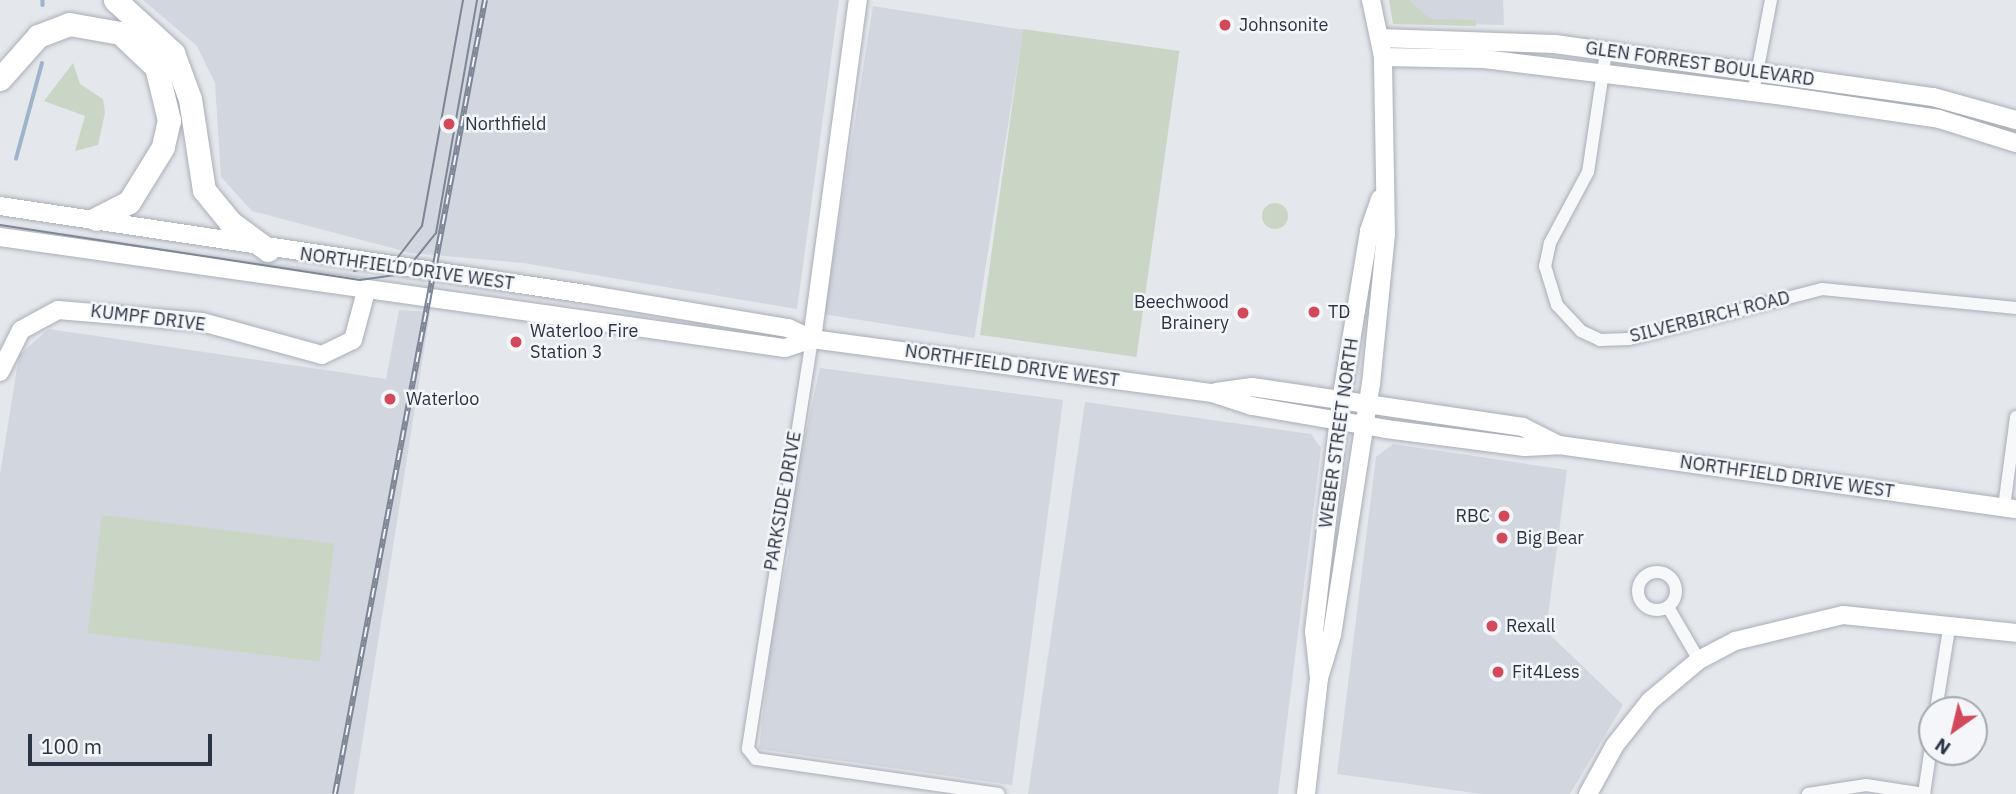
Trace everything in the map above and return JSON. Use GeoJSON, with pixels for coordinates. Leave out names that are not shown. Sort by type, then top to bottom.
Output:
{"type":"FeatureCollection","features":[{"type":"Feature","properties":{"kind":"highway"},"geometry":{"type":"LineString","coordinates":[[116,0],[173,53],[190,99],[204,190],[230,222],[268,250]]}},
{"type":"Feature","properties":{"kind":"highway"},"geometry":{"type":"LineString","coordinates":[[0,79],[31,41],[69,24],[120,33],[156,67],[169,120],[163,147],[138,193],[96,219]]}},
{"type":"Feature","properties":{"kind":"main road","name":"PARKSIDE DRIVE"},"geometry":{"type":"LineString","coordinates":[[812,339],[858,0]]}},
{"type":"Feature","properties":{"kind":"main road","name":"WEBER STREET NORTH"},"geometry":{"type":"LineString","coordinates":[[1306,794],[1319,678],[1332,635],[1367,406],[1386,235],[1383,191],[1383,57],[1371,0]]}},
{"type":"Feature","properties":{"kind":"main road","name":"GLEN FORREST BOULEVARD"},"geometry":{"type":"LineString","coordinates":[[1380,38],[1484,38],[1755,71],[1933,97],[2016,120]]}},
{"type":"Feature","properties":{"kind":"main road","name":"GLEN FORREST BOULEVARD"},"geometry":{"type":"LineString","coordinates":[[1383,57],[1484,59],[1939,119],[2016,143]]}},
{"type":"Feature","properties":{"kind":"main road","name":"WEBER STREET NORTH"},"geometry":{"type":"LineString","coordinates":[[1319,678],[1314,631],[1341,401],[1369,231],[1383,191]]}},
{"type":"Feature","properties":{"kind":"main road","name":"NORTHFIELD DRIVE WEST"},"geometry":{"type":"LineString","coordinates":[[0,206],[96,219],[268,250],[610,298],[788,328],[812,339],[1212,393],[1362,425],[1525,447],[1559,445],[2010,508]]}},
{"type":"Feature","properties":{"kind":"main road","name":"NORTHFIELD DRIVE WEST"},"geometry":{"type":"LineString","coordinates":[[0,237],[366,292],[785,348],[812,339]]}},
{"type":"Feature","properties":{"kind":"main road"},"geometry":{"type":"LineString","coordinates":[[463,304],[467,276]]}},
{"type":"Feature","properties":{"kind":"main road","name":"KUMPF DRIVE"},"geometry":{"type":"LineString","coordinates":[[0,372],[21,330],[58,310],[202,323],[322,355],[353,340],[366,292]]}},
{"type":"Feature","properties":{"kind":"main road"},"geometry":{"type":"LineString","coordinates":[[610,298],[621,325]]}},
{"type":"Feature","properties":{"kind":"main road","name":"NORTHFIELD DRIVE WEST"},"geometry":{"type":"LineString","coordinates":[[1212,393],[1252,387],[1523,427],[1559,445]]}},
{"type":"Feature","properties":{"kind":"main road"},"geometry":{"type":"LineString","coordinates":[[1588,794],[1630,724],[1699,660],[1766,630],[1817,618],[1950,623],[2016,633]]}},
{"type":"Feature","properties":{"kind":"street"},"geometry":{"type":"LineString","coordinates":[[1752,94],[1771,0]]}},
{"type":"Feature","properties":{"kind":"street","name":"SILVERBIRCH ROAD"},"geometry":{"type":"LineString","coordinates":[[1606,52],[1588,172],[1550,243],[1545,266],[1557,305],[1587,334],[1629,339],[1822,289],[2016,308]]}},
{"type":"Feature","properties":{"kind":"street","name":"PARKSIDE DRIVE"},"geometry":{"type":"LineString","coordinates":[[812,339],[747,749],[756,759],[998,794]]}},
{"type":"Feature","properties":{"kind":"street"},"geometry":{"type":"LineString","coordinates":[[2010,508],[2016,417]]}},
{"type":"Feature","properties":{"kind":"street"},"geometry":{"type":"LineString","coordinates":[[1668,607],[1699,660]]}},
{"type":"Feature","properties":{"kind":"street"},"geometry":{"type":"LineString","coordinates":[[1938,696],[1950,623]]}},
{"type":"Feature","properties":{"kind":"street"},"geometry":{"type":"LineString","coordinates":[[1808,794],[1866,785],[1924,794],[1928,766]]}},
{"type":"Feature","properties":{"kind":"shaded area"},"geometry":{"type":"Polygon","coordinates":[[[143,0],[839,0],[797,309],[523,263],[411,253],[252,211],[221,177],[215,83],[197,46],[143,0]]]}},
{"type":"Feature","properties":{"kind":"shaded area"},"geometry":{"type":"Polygon","coordinates":[[[1393,0],[1503,0],[1504,25],[1399,23],[1393,0]]]}},
{"type":"Feature","properties":{"kind":"shaded area"},"geometry":{"type":"Polygon","coordinates":[[[873,6],[1023,30],[974,338],[824,314],[873,6]]]}},
{"type":"Feature","properties":{"kind":"shaded area"},"geometry":{"type":"Polygon","coordinates":[[[399,310],[430,312],[354,794],[0,794],[0,475],[19,355],[49,329],[386,379],[399,310]]]}},
{"type":"Feature","properties":{"kind":"shaded area"},"geometry":{"type":"Polygon","coordinates":[[[820,368],[1063,400],[1012,785],[759,749],[773,624],[789,553],[786,521],[820,368]]]}},
{"type":"Feature","properties":{"kind":"shaded area"},"geometry":{"type":"Polygon","coordinates":[[[1085,402],[1311,434],[1321,448],[1278,794],[1028,794],[1085,402]]]}},
{"type":"Feature","properties":{"kind":"shaded area"},"geometry":{"type":"Polygon","coordinates":[[[1393,444],[1567,470],[1546,631],[1623,705],[1570,794],[1482,794],[1337,774],[1376,457],[1393,444]]]}},
{"type":"Feature","properties":{"kind":"green space"},"geometry":{"type":"Polygon","coordinates":[[[1389,0],[1409,0],[1430,19],[1476,20],[1476,26],[1393,24],[1389,0]]]}},
{"type":"Feature","properties":{"kind":"green space"},"geometry":{"type":"Polygon","coordinates":[[[1023,29],[1179,51],[1136,357],[980,335],[1023,29]]]}},
{"type":"Feature","properties":{"kind":"green space"},"geometry":{"type":"Polygon","coordinates":[[[73,63],[80,84],[103,99],[105,113],[98,145],[75,151],[85,116],[44,101],[73,63]]]}},
{"type":"Feature","properties":{"kind":"green space"},"geometry":{"type":"Polygon","coordinates":[[[1780,84],[1932,105],[2016,129],[2016,137],[1780,84]]]}},
{"type":"Feature","properties":{"kind":"green space"},"geometry":{"type":"Polygon","coordinates":[[[1275,203],[1284,207],[1288,216],[1284,225],[1275,229],[1266,225],[1262,216],[1266,207],[1275,203]]]}},
{"type":"Feature","properties":{"kind":"green space"},"geometry":{"type":"Polygon","coordinates":[[[102,515],[334,544],[320,662],[87,633],[102,515]]]}},
{"type":"Feature","properties":{"kind":"waterway"},"geometry":{"type":"LineString","coordinates":[[43,0],[43,5]]}},
{"type":"Feature","properties":{"kind":"waterway"},"geometry":{"type":"LineString","coordinates":[[16,159],[42,63]]}},
{"type":"Feature","properties":{"kind":"tram line"},"geometry":{"type":"LineString","coordinates":[[354,271],[395,261],[422,226],[463,0]]}},
{"type":"Feature","properties":{"kind":"tram line"},"geometry":{"type":"LineString","coordinates":[[0,225],[360,280],[403,274],[436,233],[477,0]]}},
{"type":"Feature","properties":{"kind":"railway"},"geometry":{"type":"LineString","coordinates":[[335,794],[485,0]]}},
{"type":"Feature","properties":{"kind":"place","name":"Johnsonite"},"geometry":{"type":"Point","coordinates":[1225,25]}},
{"type":"Feature","properties":{"kind":"place","name":"Northfield"},"geometry":{"type":"Point","coordinates":[449,124]}},
{"type":"Feature","properties":{"kind":"place","name":"TD"},"geometry":{"type":"Point","coordinates":[1314,312]}},
{"type":"Feature","properties":{"kind":"place","name":"Beechwood Brainery"},"geometry":{"type":"Point","coordinates":[1243,313]}},
{"type":"Feature","properties":{"kind":"place","name":"Waterloo Fire Station 3"},"geometry":{"type":"Point","coordinates":[516,342]}},
{"type":"Feature","properties":{"kind":"place","name":"Waterloo"},"geometry":{"type":"Point","coordinates":[390,399]}},
{"type":"Feature","properties":{"kind":"place","name":"RBC"},"geometry":{"type":"Point","coordinates":[1504,516]}},
{"type":"Feature","properties":{"kind":"place","name":"Big Bear"},"geometry":{"type":"Point","coordinates":[1502,538]}},
{"type":"Feature","properties":{"kind":"place","name":"Rexall"},"geometry":{"type":"Point","coordinates":[1492,626]}},
{"type":"Feature","properties":{"kind":"place","name":"Fit4Less"},"geometry":{"type":"Point","coordinates":[1498,672]}}]}
